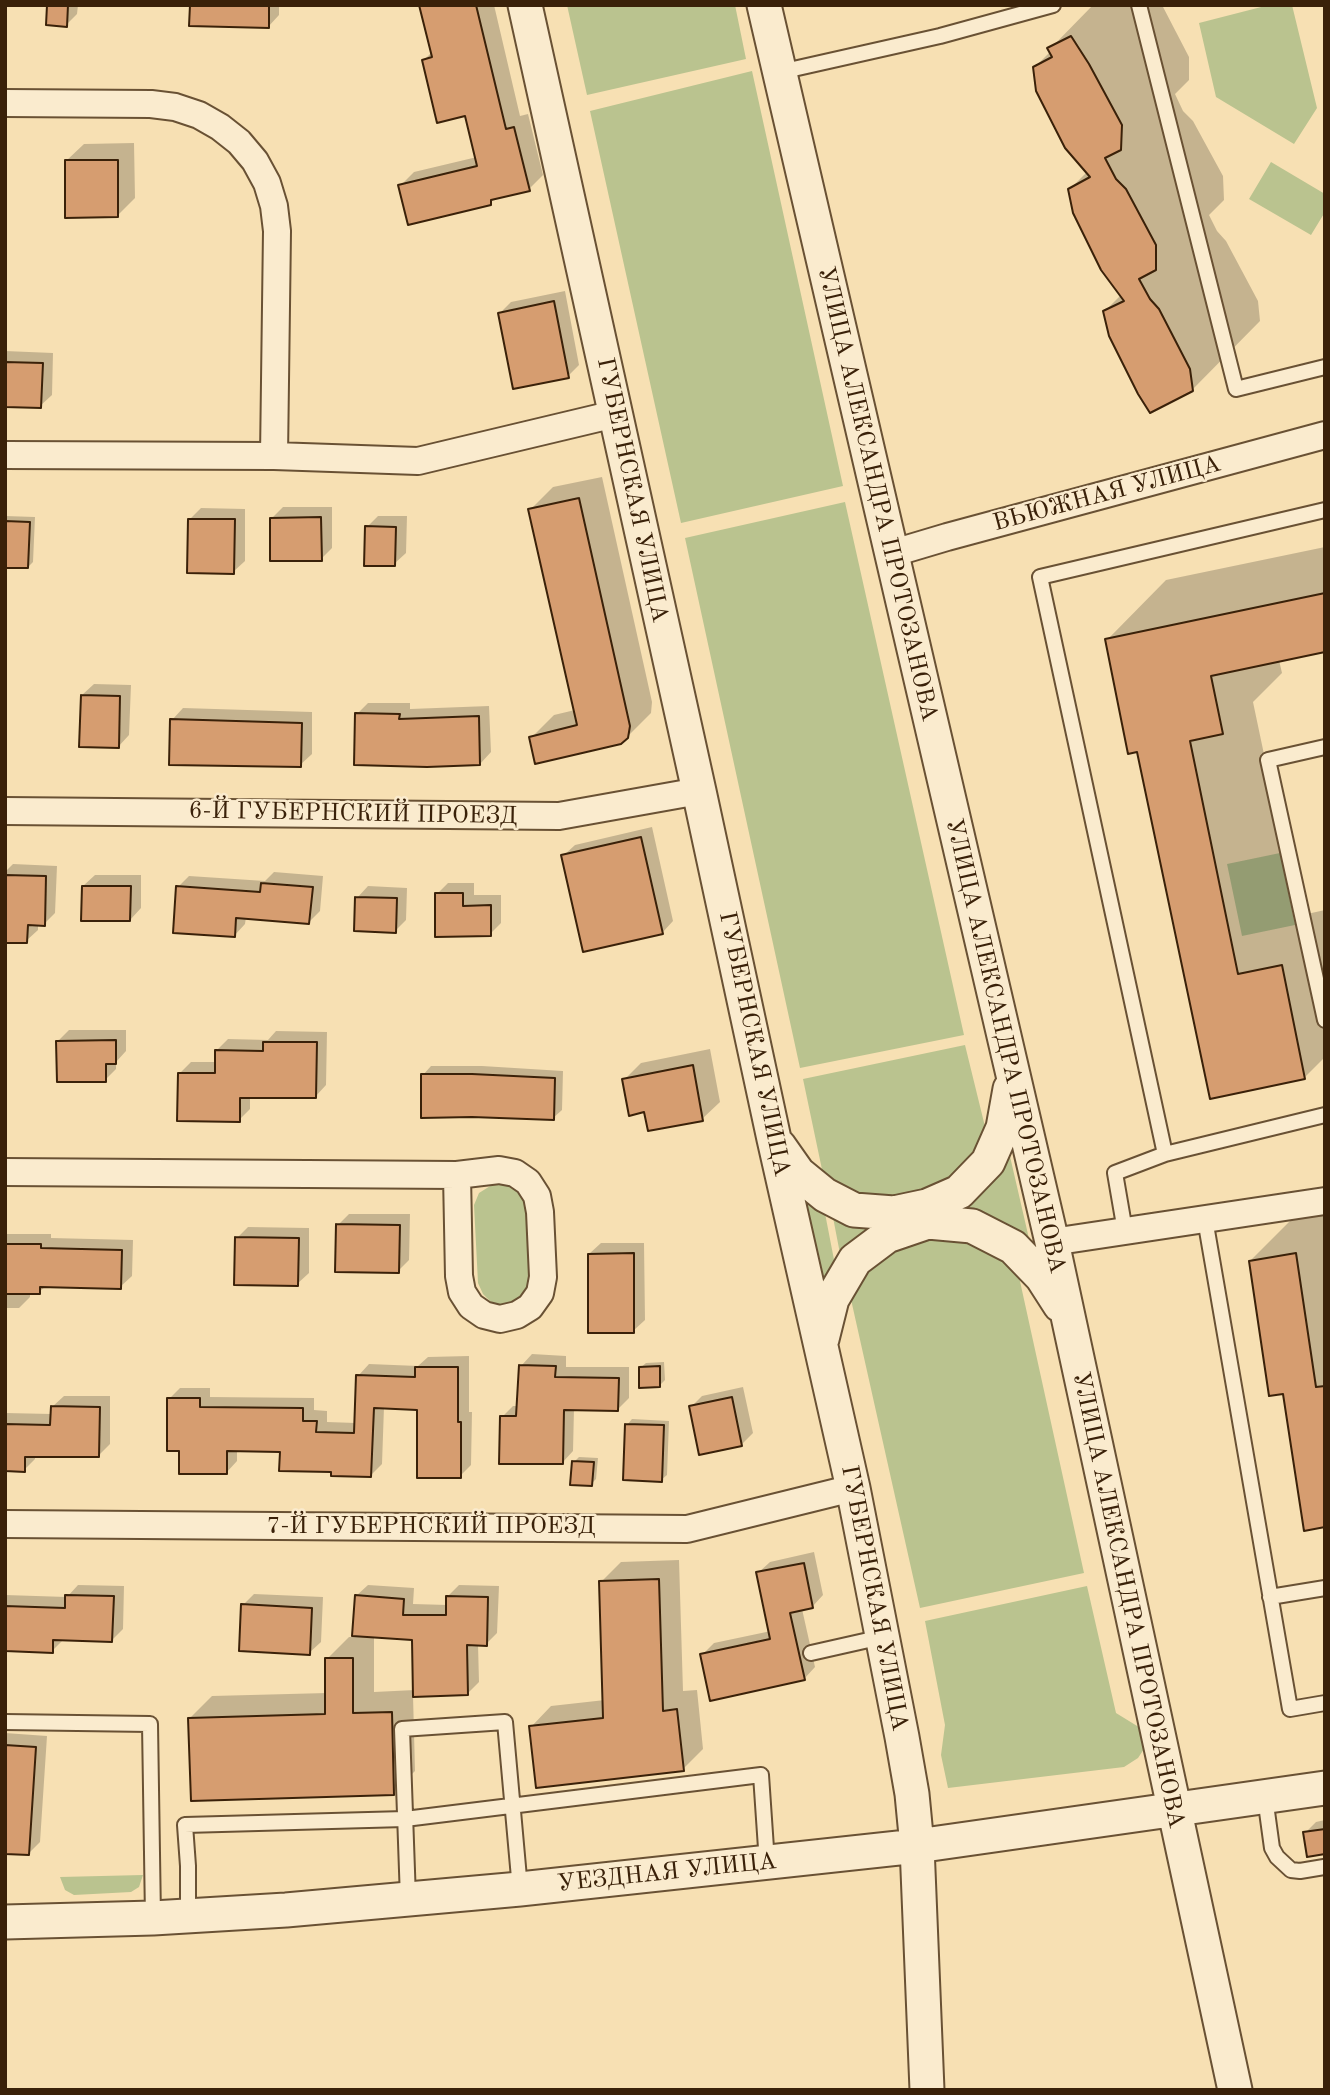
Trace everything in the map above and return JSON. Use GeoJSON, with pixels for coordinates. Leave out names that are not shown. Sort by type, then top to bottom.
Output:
{"type":"FeatureCollection","features":[{"type":"Feature","properties":{"kind":"street","name":"ГУБЕРНСКАЯ УЛИЦА"},"geometry":{"type":"LineString","coordinates":[[525,5],[853,1488],[882,1637],[912,1794],[917,1846],[927,2090]]}},
{"type":"Feature","properties":{"kind":"street","name":"УЛИЦА АЛЕКСАНДРА ПРОТОЗАНОВА"},"geometry":{"type":"LineString","coordinates":[[764,5],[1052,1242],[1235,2090]]}},
{"type":"Feature","properties":{"kind":"street"},"geometry":{"type":"LineString","coordinates":[[5,103],[151,104],[175,107],[199,115],[220,127],[239,142],[255,161],[267,183],[274,206],[277,231],[274,456]]}},
{"type":"Feature","properties":{"kind":"street"},"geometry":{"type":"LineString","coordinates":[[5,455],[274,456],[418,461],[615,414]]}},
{"type":"Feature","properties":{"kind":"street","name":"ВЬЮЖНАЯ УЛИЦА"},"geometry":{"type":"LineString","coordinates":[[890,554],[1325,435]]}},
{"type":"Feature","properties":{"kind":"street","name":"6-Й ГУБЕРНСКИЙ ПРОЕЗД"},"geometry":{"type":"LineString","coordinates":[[5,811],[559,816],[699,791]]}},
{"type":"Feature","properties":{"kind":"street"},"geometry":{"type":"LineString","coordinates":[[774,1139],[798,1173],[825,1195],[854,1210],[894,1213],[927,1206],[959,1192],[988,1162],[1003,1128],[1012,1077]]}},
{"type":"Feature","properties":{"kind":"street"},"geometry":{"type":"LineString","coordinates":[[5,1172],[457,1175],[499,1170],[515,1173],[528,1182],[537,1196],[543,1277],[540,1293],[530,1307],[517,1315],[500,1318],[484,1315],[471,1306],[462,1292],[459,1276],[457,1175]]}},
{"type":"Feature","properties":{"kind":"street"},"geometry":{"type":"LineString","coordinates":[[1052,1242],[1325,1200]]}},
{"type":"Feature","properties":{"kind":"street"},"geometry":{"type":"LineString","coordinates":[[820,1347],[832,1299],[856,1260],[887,1236],[928,1222],[971,1226],[1013,1247],[1042,1278],[1067,1316]]}},
{"type":"Feature","properties":{"kind":"street","name":"7-Й ГУБЕРНСКИЙ ПРОЕЗД"},"geometry":{"type":"LineString","coordinates":[[5,1524],[687,1529],[853,1488]]}},
{"type":"Feature","properties":{"kind":"street","name":"УЕЗДНАЯ УЛИЦА"},"geometry":{"type":"LineString","coordinates":[[5,1922],[153,1918],[286,1910],[520,1889],[917,1846],[1325,1788]]}},
{"type":"Feature","properties":{"kind":"lane"},"geometry":{"type":"LineString","coordinates":[[778,72],[940,36],[1053,5]]}},
{"type":"Feature","properties":{"kind":"lane"},"geometry":{"type":"LineString","coordinates":[[1139,5],[1236,389],[1325,366]]}},
{"type":"Feature","properties":{"kind":"lane"},"geometry":{"type":"LineString","coordinates":[[1165,1154],[1040,577],[1325,510]]}},
{"type":"Feature","properties":{"kind":"lane"},"geometry":{"type":"LineString","coordinates":[[1325,747],[1268,760],[1325,1020]]}},
{"type":"Feature","properties":{"kind":"lane"},"geometry":{"type":"LineString","coordinates":[[1125,1231],[1115,1173],[1165,1154],[1325,1115]]}},
{"type":"Feature","properties":{"kind":"lane"},"geometry":{"type":"LineString","coordinates":[[1205,1219],[1290,1709],[1325,1703]]}},
{"type":"Feature","properties":{"kind":"lane"},"geometry":{"type":"LineString","coordinates":[[1270,1597],[1325,1588]]}},
{"type":"Feature","properties":{"kind":"lane"},"geometry":{"type":"LineString","coordinates":[[811,1653],[882,1637]]}},
{"type":"Feature","properties":{"kind":"lane"},"geometry":{"type":"LineString","coordinates":[[5,1722],[150,1724],[153,1918]]}},
{"type":"Feature","properties":{"kind":"lane"},"geometry":{"type":"LineString","coordinates":[[408,1899],[402,1729],[505,1723],[520,1889]]}},
{"type":"Feature","properties":{"kind":"lane"},"geometry":{"type":"LineString","coordinates":[[188,1916],[185,1825],[405,1819],[761,1774],[766,1863]]}},
{"type":"Feature","properties":{"kind":"lane"},"geometry":{"type":"LineString","coordinates":[[1265,1797],[1272,1848],[1283,1864],[1292,1870],[1300,1871],[1324,1867]]}},
{"type":"Feature","properties":{"kind":"green space"},"geometry":{"type":"Polygon","coordinates":[[[567,5],[735,5],[746,59],[587,95],[567,5]]]}},
{"type":"Feature","properties":{"kind":"green space"},"geometry":{"type":"Polygon","coordinates":[[[1269,5],[1292,5],[1317,108],[1294,144],[1216,97],[1199,23],[1269,5]]]}},
{"type":"Feature","properties":{"kind":"green space"},"geometry":{"type":"Polygon","coordinates":[[[752,71],[843,486],[681,523],[590,111],[752,71]]]}},
{"type":"Feature","properties":{"kind":"green space"},"geometry":{"type":"Polygon","coordinates":[[[1271,162],[1325,194],[1325,212],[1311,235],[1249,199],[1271,162]]]}},
{"type":"Feature","properties":{"kind":"green space"},"geometry":{"type":"Polygon","coordinates":[[[845,502],[964,1035],[800,1068],[685,538],[845,502]]]}},
{"type":"Feature","properties":{"kind":"green space"},"geometry":{"type":"Polygon","coordinates":[[[1280,853],[1295,925],[1242,936],[1227,864],[1280,853]]]}},
{"type":"Feature","properties":{"kind":"green space"},"geometry":{"type":"Polygon","coordinates":[[[965,1045],[989,1143],[936,1193],[863,1200],[824,1179],[803,1079],[965,1045]]]}},
{"type":"Feature","properties":{"kind":"green space"},"geometry":{"type":"Polygon","coordinates":[[[1009,1152],[1030,1243],[947,1211],[1009,1152]]]}},
{"type":"Feature","properties":{"kind":"green space"},"geometry":{"type":"Polygon","coordinates":[[[495,1183],[505,1183],[521,1191],[527,1202],[532,1277],[523,1300],[500,1306],[483,1294],[478,1283],[474,1205],[479,1193],[495,1183]]]}},
{"type":"Feature","properties":{"kind":"green space"},"geometry":{"type":"Polygon","coordinates":[[[804,1192],[823,1203],[836,1270],[825,1290],[804,1192]]]}},
{"type":"Feature","properties":{"kind":"green space"},"geometry":{"type":"Polygon","coordinates":[[[831,1207],[894,1221],[842,1264],[831,1207]]]}},
{"type":"Feature","properties":{"kind":"green space"},"geometry":{"type":"Polygon","coordinates":[[[968,1235],[1016,1263],[1084,1573],[920,1608],[850,1295],[858,1276],[904,1241],[968,1235]]]}},
{"type":"Feature","properties":{"kind":"green space"},"geometry":{"type":"Polygon","coordinates":[[[1087,1586],[1116,1713],[1142,1729],[1144,1749],[1138,1758],[1124,1767],[948,1788],[941,1755],[945,1725],[925,1621],[1087,1586]]]}},
{"type":"Feature","properties":{"kind":"green space"},"geometry":{"type":"Polygon","coordinates":[[[143,1875],[139,1887],[131,1892],[74,1895],[65,1890],[60,1877],[143,1875]]]}},
{"type":"Feature","properties":{"kind":"building"},"geometry":{"type":"Polygon","coordinates":[[[47,5],[68,5],[67,27],[46,25],[47,5]]]}},
{"type":"Feature","properties":{"kind":"building"},"geometry":{"type":"Polygon","coordinates":[[[190,5],[269,5],[269,28],[189,26],[190,5]]]}},
{"type":"Feature","properties":{"kind":"building"},"geometry":{"type":"Polygon","coordinates":[[[419,5],[476,5],[506,129],[514,127],[530,191],[491,200],[491,205],[408,225],[398,185],[477,166],[465,116],[437,123],[422,60],[432,57],[419,5]]]}},
{"type":"Feature","properties":{"kind":"building"},"geometry":{"type":"Polygon","coordinates":[[[1071,36],[1122,125],[1121,150],[1105,158],[1116,179],[1126,189],[1156,245],[1156,270],[1139,279],[1159,309],[1190,369],[1193,391],[1150,413],[1109,336],[1103,311],[1124,301],[1101,270],[1073,213],[1068,189],[1090,177],[1065,148],[1036,91],[1033,67],[1052,57],[1047,48],[1071,36]]]}},
{"type":"Feature","properties":{"kind":"building"},"geometry":{"type":"Polygon","coordinates":[[[65,160],[118,160],[118,217],[65,218],[65,160]]]}},
{"type":"Feature","properties":{"kind":"building"},"geometry":{"type":"Polygon","coordinates":[[[554,301],[569,378],[513,389],[498,313],[554,301]]]}},
{"type":"Feature","properties":{"kind":"building"},"geometry":{"type":"Polygon","coordinates":[[[5,362],[43,363],[41,408],[5,407],[5,362]]]}},
{"type":"Feature","properties":{"kind":"building"},"geometry":{"type":"Polygon","coordinates":[[[579,498],[630,726],[628,738],[621,744],[535,764],[529,737],[577,725],[528,509],[579,498]]]}},
{"type":"Feature","properties":{"kind":"building"},"geometry":{"type":"Polygon","coordinates":[[[321,517],[322,561],[270,561],[270,518],[321,517]]]}},
{"type":"Feature","properties":{"kind":"building"},"geometry":{"type":"Polygon","coordinates":[[[188,519],[235,519],[234,574],[187,573],[188,519]]]}},
{"type":"Feature","properties":{"kind":"building"},"geometry":{"type":"Polygon","coordinates":[[[5,521],[30,522],[28,568],[5,568],[5,521]]]}},
{"type":"Feature","properties":{"kind":"building"},"geometry":{"type":"Polygon","coordinates":[[[365,526],[396,527],[395,566],[364,566],[365,526]]]}},
{"type":"Feature","properties":{"kind":"building"},"geometry":{"type":"Polygon","coordinates":[[[1325,593],[1325,652],[1211,676],[1223,734],[1190,741],[1238,974],[1282,965],[1305,1079],[1210,1099],[1137,752],[1128,754],[1105,639],[1325,593]]]}},
{"type":"Feature","properties":{"kind":"building"},"geometry":{"type":"Polygon","coordinates":[[[81,695],[120,696],[119,748],[79,747],[81,695]]]}},
{"type":"Feature","properties":{"kind":"building"},"geometry":{"type":"Polygon","coordinates":[[[355,713],[400,714],[399,719],[479,716],[480,765],[354,765],[355,713]]]}},
{"type":"Feature","properties":{"kind":"building"},"geometry":{"type":"Polygon","coordinates":[[[170,719],[302,723],[301,767],[169,765],[170,719]]]}},
{"type":"Feature","properties":{"kind":"building"},"geometry":{"type":"Polygon","coordinates":[[[641,837],[663,934],[583,952],[561,855],[641,837]]]}},
{"type":"Feature","properties":{"kind":"building"},"geometry":{"type":"Polygon","coordinates":[[[5,875],[46,876],[45,926],[28,925],[27,943],[5,943],[5,875]]]}},
{"type":"Feature","properties":{"kind":"building"},"geometry":{"type":"Polygon","coordinates":[[[261,883],[313,887],[309,924],[236,918],[235,937],[173,933],[176,886],[260,892],[261,883]]]}},
{"type":"Feature","properties":{"kind":"building"},"geometry":{"type":"Polygon","coordinates":[[[82,886],[131,886],[130,921],[81,921],[82,886]]]}},
{"type":"Feature","properties":{"kind":"building"},"geometry":{"type":"Polygon","coordinates":[[[435,893],[463,893],[463,906],[491,905],[491,936],[435,937],[435,893]]]}},
{"type":"Feature","properties":{"kind":"building"},"geometry":{"type":"Polygon","coordinates":[[[355,897],[397,898],[396,933],[354,931],[355,897]]]}},
{"type":"Feature","properties":{"kind":"building"},"geometry":{"type":"Polygon","coordinates":[[[116,1040],[116,1064],[106,1064],[106,1082],[57,1082],[56,1041],[116,1040]]]}},
{"type":"Feature","properties":{"kind":"building"},"geometry":{"type":"Polygon","coordinates":[[[263,1042],[317,1042],[316,1098],[240,1098],[240,1122],[177,1121],[178,1073],[215,1073],[215,1050],[263,1051],[263,1042]]]}},
{"type":"Feature","properties":{"kind":"building"},"geometry":{"type":"Polygon","coordinates":[[[693,1065],[703,1121],[648,1131],[644,1112],[629,1116],[622,1079],[693,1065]]]}},
{"type":"Feature","properties":{"kind":"building"},"geometry":{"type":"Polygon","coordinates":[[[421,1074],[555,1078],[554,1120],[421,1118],[421,1074]]]}},
{"type":"Feature","properties":{"kind":"building"},"geometry":{"type":"Polygon","coordinates":[[[336,1224],[400,1225],[399,1273],[335,1272],[336,1224]]]}},
{"type":"Feature","properties":{"kind":"building"},"geometry":{"type":"Polygon","coordinates":[[[235,1237],[299,1238],[298,1286],[234,1285],[235,1237]]]}},
{"type":"Feature","properties":{"kind":"building"},"geometry":{"type":"Polygon","coordinates":[[[5,1244],[41,1244],[41,1248],[122,1250],[121,1289],[40,1287],[40,1294],[5,1294],[5,1244]]]}},
{"type":"Feature","properties":{"kind":"building"},"geometry":{"type":"Polygon","coordinates":[[[634,1253],[634,1333],[588,1333],[588,1254],[634,1253]]]}},
{"type":"Feature","properties":{"kind":"building"},"geometry":{"type":"Polygon","coordinates":[[[1296,1253],[1316,1387],[1325,1386],[1325,1527],[1304,1531],[1283,1394],[1269,1396],[1249,1261],[1296,1253]]]}},
{"type":"Feature","properties":{"kind":"building"},"geometry":{"type":"Polygon","coordinates":[[[519,1365],[556,1366],[555,1377],[619,1378],[618,1411],[564,1410],[563,1464],[499,1464],[500,1416],[516,1416],[519,1365]]]}},
{"type":"Feature","properties":{"kind":"building"},"geometry":{"type":"Polygon","coordinates":[[[660,1366],[660,1387],[639,1388],[639,1367],[660,1366]]]}},
{"type":"Feature","properties":{"kind":"building"},"geometry":{"type":"Polygon","coordinates":[[[415,1367],[458,1367],[461,1478],[417,1478],[417,1410],[374,1408],[371,1477],[331,1476],[331,1472],[279,1471],[280,1452],[227,1451],[227,1474],[179,1474],[179,1451],[167,1451],[167,1398],[200,1398],[200,1407],[303,1408],[303,1421],[317,1421],[316,1432],[354,1433],[356,1375],[415,1377],[415,1367]]]}},
{"type":"Feature","properties":{"kind":"building"},"geometry":{"type":"Polygon","coordinates":[[[732,1397],[742,1446],[699,1455],[689,1406],[732,1397]]]}},
{"type":"Feature","properties":{"kind":"building"},"geometry":{"type":"Polygon","coordinates":[[[51,1406],[100,1407],[99,1457],[25,1457],[25,1472],[5,1471],[5,1424],[50,1425],[51,1406]]]}},
{"type":"Feature","properties":{"kind":"building"},"geometry":{"type":"Polygon","coordinates":[[[625,1424],[664,1425],[662,1482],[623,1480],[625,1424]]]}},
{"type":"Feature","properties":{"kind":"building"},"geometry":{"type":"Polygon","coordinates":[[[572,1461],[594,1462],[592,1486],[570,1485],[572,1461]]]}},
{"type":"Feature","properties":{"kind":"building"},"geometry":{"type":"Polygon","coordinates":[[[804,1563],[813,1608],[790,1613],[805,1680],[710,1701],[700,1654],[770,1639],[756,1572],[804,1563]]]}},
{"type":"Feature","properties":{"kind":"building"},"geometry":{"type":"Polygon","coordinates":[[[659,1579],[663,1711],[677,1709],[684,1771],[536,1788],[529,1726],[603,1718],[599,1581],[659,1579]]]}},
{"type":"Feature","properties":{"kind":"building"},"geometry":{"type":"Polygon","coordinates":[[[65,1595],[114,1596],[112,1642],[53,1640],[53,1653],[5,1651],[5,1606],[65,1608],[65,1595]]]}},
{"type":"Feature","properties":{"kind":"building"},"geometry":{"type":"Polygon","coordinates":[[[355,1595],[404,1599],[403,1615],[446,1615],[446,1596],[488,1597],[487,1646],[467,1645],[468,1695],[413,1697],[412,1640],[352,1636],[355,1595]]]}},
{"type":"Feature","properties":{"kind":"building"},"geometry":{"type":"Polygon","coordinates":[[[241,1604],[312,1608],[310,1655],[239,1651],[241,1604]]]}},
{"type":"Feature","properties":{"kind":"building"},"geometry":{"type":"Polygon","coordinates":[[[325,1658],[353,1658],[353,1713],[392,1712],[394,1795],[191,1801],[188,1718],[325,1714],[325,1658]]]}},
{"type":"Feature","properties":{"kind":"building"},"geometry":{"type":"Polygon","coordinates":[[[5,1745],[36,1747],[29,1855],[5,1854],[5,1745]]]}},
{"type":"Feature","properties":{"kind":"building"},"geometry":{"type":"Polygon","coordinates":[[[1325,1829],[1325,1854],[1307,1857],[1303,1832],[1325,1829]]]}}]}
